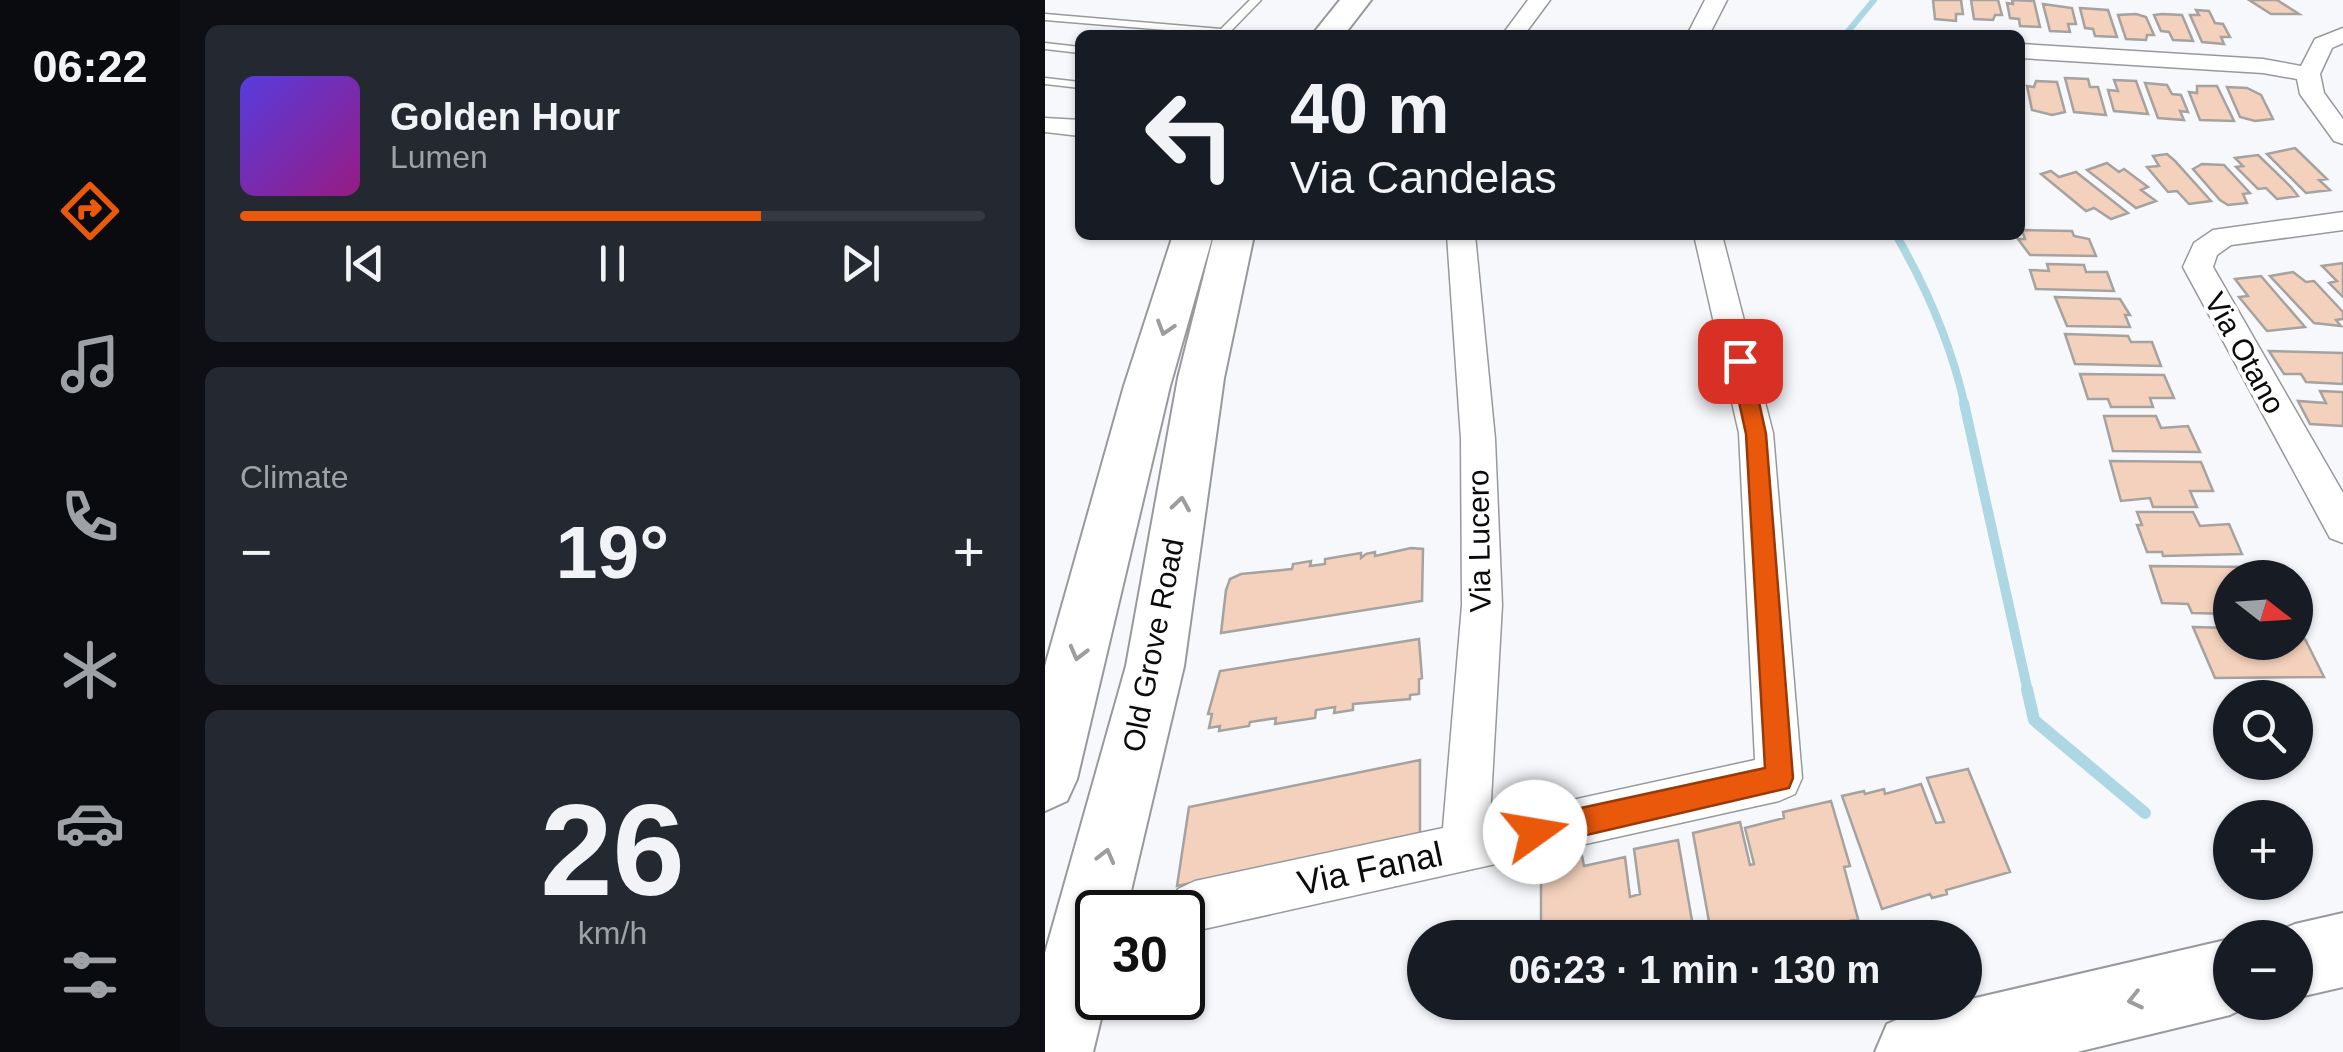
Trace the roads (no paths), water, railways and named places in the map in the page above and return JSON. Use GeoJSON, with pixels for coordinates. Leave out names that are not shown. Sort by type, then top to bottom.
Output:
{"type":"FeatureCollection","features":[{"type":"Feature","properties":{"kind":"main road"},"geometry":{"type":"LineString","coordinates":[[1302,30],[1326,0]]}},
{"type":"Feature","properties":{"kind":"main road"},"geometry":{"type":"LineString","coordinates":[[1333,30],[1356,0]]}},
{"type":"Feature","properties":{"kind":"main road"},"geometry":{"type":"LineString","coordinates":[[1045,779],[1147,386],[1191,240]]}},
{"type":"Feature","properties":{"kind":"main road","name":"Old Grove Road"},"geometry":{"type":"LineString","coordinates":[[1055,1052],[1155,666],[1201,378],[1234,240]]}},
{"type":"Feature","properties":{"kind":"main road"},"geometry":{"type":"LineString","coordinates":[[2313,958],[2343,950]]}},
{"type":"Feature","properties":{"kind":"main road"},"geometry":{"type":"LineString","coordinates":[[1915,1052],[2213,981]]}},
{"type":"Feature","properties":{"kind":"street"},"geometry":{"type":"LineString","coordinates":[[1517,30],[1539,0]]}},
{"type":"Feature","properties":{"kind":"street"},"geometry":{"type":"LineString","coordinates":[[1701,30],[1716,0]]}},
{"type":"Feature","properties":{"kind":"street"},"geometry":{"type":"LineString","coordinates":[[2343,35],[2323,44],[2307,74],[2313,94],[2343,136]]}},
{"type":"Feature","properties":{"kind":"street"},"geometry":{"type":"LineString","coordinates":[[2025,51],[2263,66],[2307,74]]}},
{"type":"Feature","properties":{"kind":"street"},"geometry":{"type":"LineString","coordinates":[[1045,125],[1075,128]]}},
{"type":"Feature","properties":{"kind":"street","name":"Via Otano"},"geometry":{"type":"LineString","coordinates":[[2343,222],[2223,237],[2204,250],[2198,267],[2343,527]]}},
{"type":"Feature","properties":{"kind":"street","name":"Via Lucero"},"geometry":{"type":"LineString","coordinates":[[1461,240],[1478,439],[1481,605],[1465,848]]}},
{"type":"Feature","properties":{"kind":"street","name":"Via Fanal"},"geometry":{"type":"LineString","coordinates":[[1205,904],[1779,778],[1756,434],[1710,240]]}},
{"type":"Feature","properties":{"kind":"lane"},"geometry":{"type":"LineString","coordinates":[[1227,30],[1255,0]]}},
{"type":"Feature","properties":{"kind":"lane"},"geometry":{"type":"LineString","coordinates":[[1045,17],[1181,30]]}},
{"type":"Feature","properties":{"kind":"lane"},"geometry":{"type":"LineString","coordinates":[[1045,46],[1075,49]]}},
{"type":"Feature","properties":{"kind":"lane"},"geometry":{"type":"LineString","coordinates":[[1045,81],[1075,84]]}},
{"type":"Feature","properties":{"kind":"waterway"},"geometry":{"type":"LineString","coordinates":[[1849,30],[1874,0]]}},
{"type":"Feature","properties":{"kind":"waterway"},"geometry":{"type":"LineString","coordinates":[[1899,240],[1937,318],[1965,406]]}},
{"type":"Feature","properties":{"kind":"waterway"},"geometry":{"type":"LineString","coordinates":[[1964,403],[2028,692]]}},
{"type":"Feature","properties":{"kind":"waterway"},"geometry":{"type":"LineString","coordinates":[[2027,689],[2034,720],[2145,813]]}}]}
